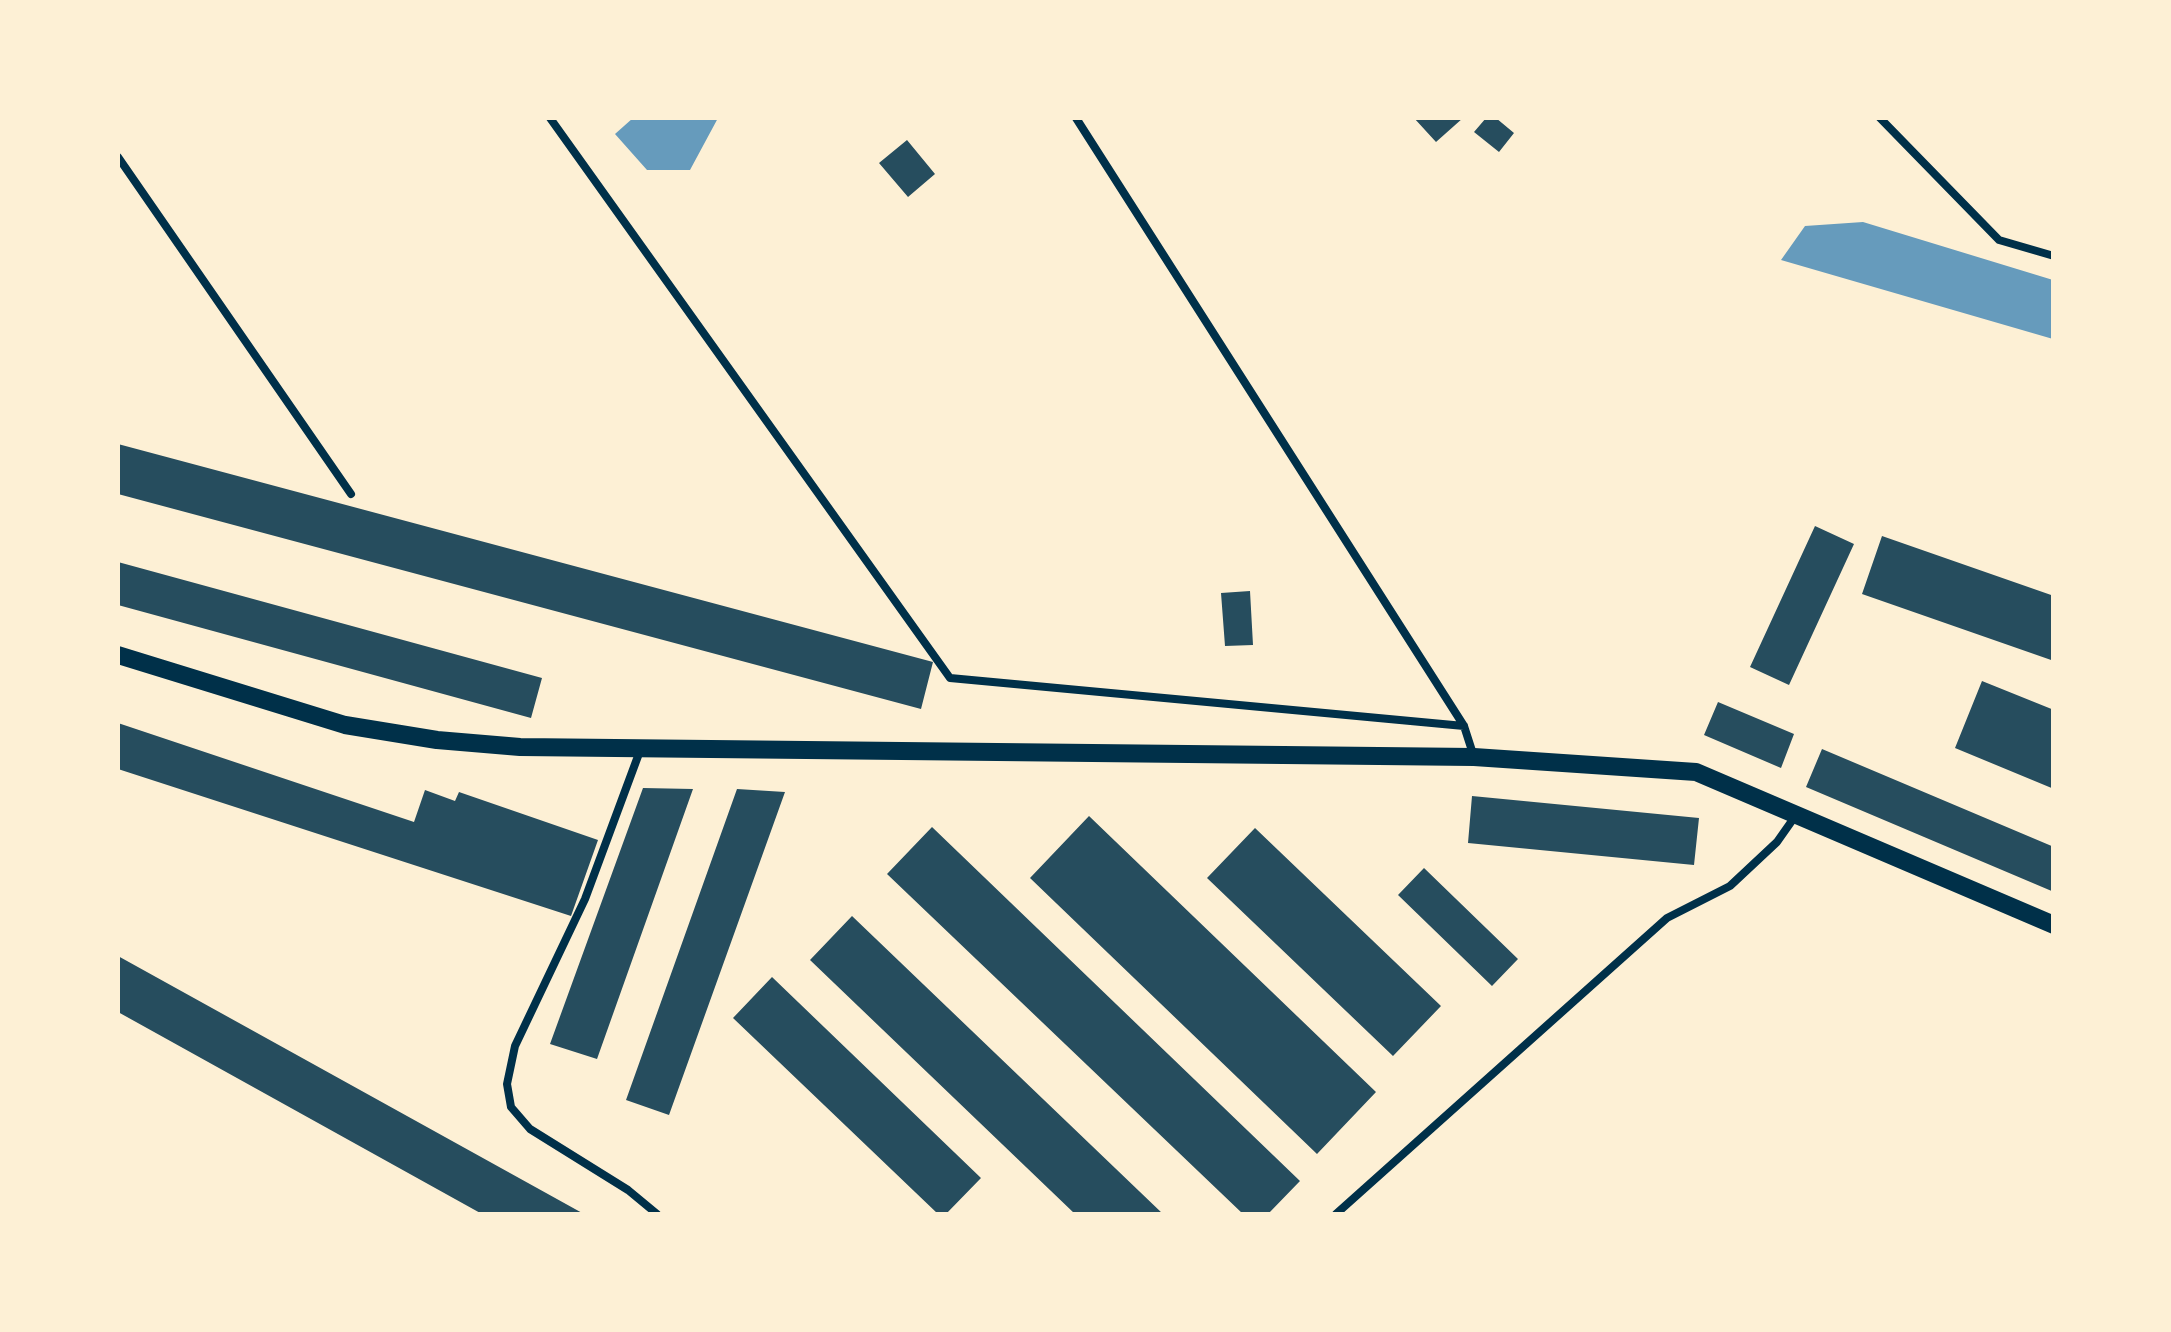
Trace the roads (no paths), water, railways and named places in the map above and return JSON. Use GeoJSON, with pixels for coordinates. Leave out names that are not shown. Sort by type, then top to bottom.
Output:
{"type":"FeatureCollection","features":[{"type":"Feature","properties":{"kind":"street"},"geometry":{"type":"LineString","coordinates":[[118,655],[346,725],[436,740],[520,747],[1474,757],[1696,772],[2054,924]]}},
{"type":"Feature","properties":{"kind":"lane"},"geometry":{"type":"LineString","coordinates":[[550,118],[950,678],[1464,726]]}},
{"type":"Feature","properties":{"kind":"lane"},"geometry":{"type":"LineString","coordinates":[[1076,118],[1464,726],[1474,757]]}},
{"type":"Feature","properties":{"kind":"lane"},"geometry":{"type":"LineString","coordinates":[[1880,118],[1999,240],[2054,256]]}},
{"type":"Feature","properties":{"kind":"lane"},"geometry":{"type":"LineString","coordinates":[[118,157],[351,494]]}},
{"type":"Feature","properties":{"kind":"lane"},"geometry":{"type":"LineString","coordinates":[[641,748],[585,900],[515,1046],[507,1084],[512,1107],[530,1129],[628,1190],[657,1214]]}},
{"type":"Feature","properties":{"kind":"lane"},"geometry":{"type":"LineString","coordinates":[[1336,1214],[1667,918],[1730,886],[1777,842],[1796,815]]}},
{"type":"Feature","properties":{"kind":"water"},"geometry":{"type":"Polygon","coordinates":[[[633,118],[718,118],[690,170],[647,170],[615,134],[633,118]]]}},
{"type":"Feature","properties":{"kind":"water"},"geometry":{"type":"Polygon","coordinates":[[[1863,222],[2053,280],[2053,339],[1781,260],[1805,226],[1863,222]]]}}]}
